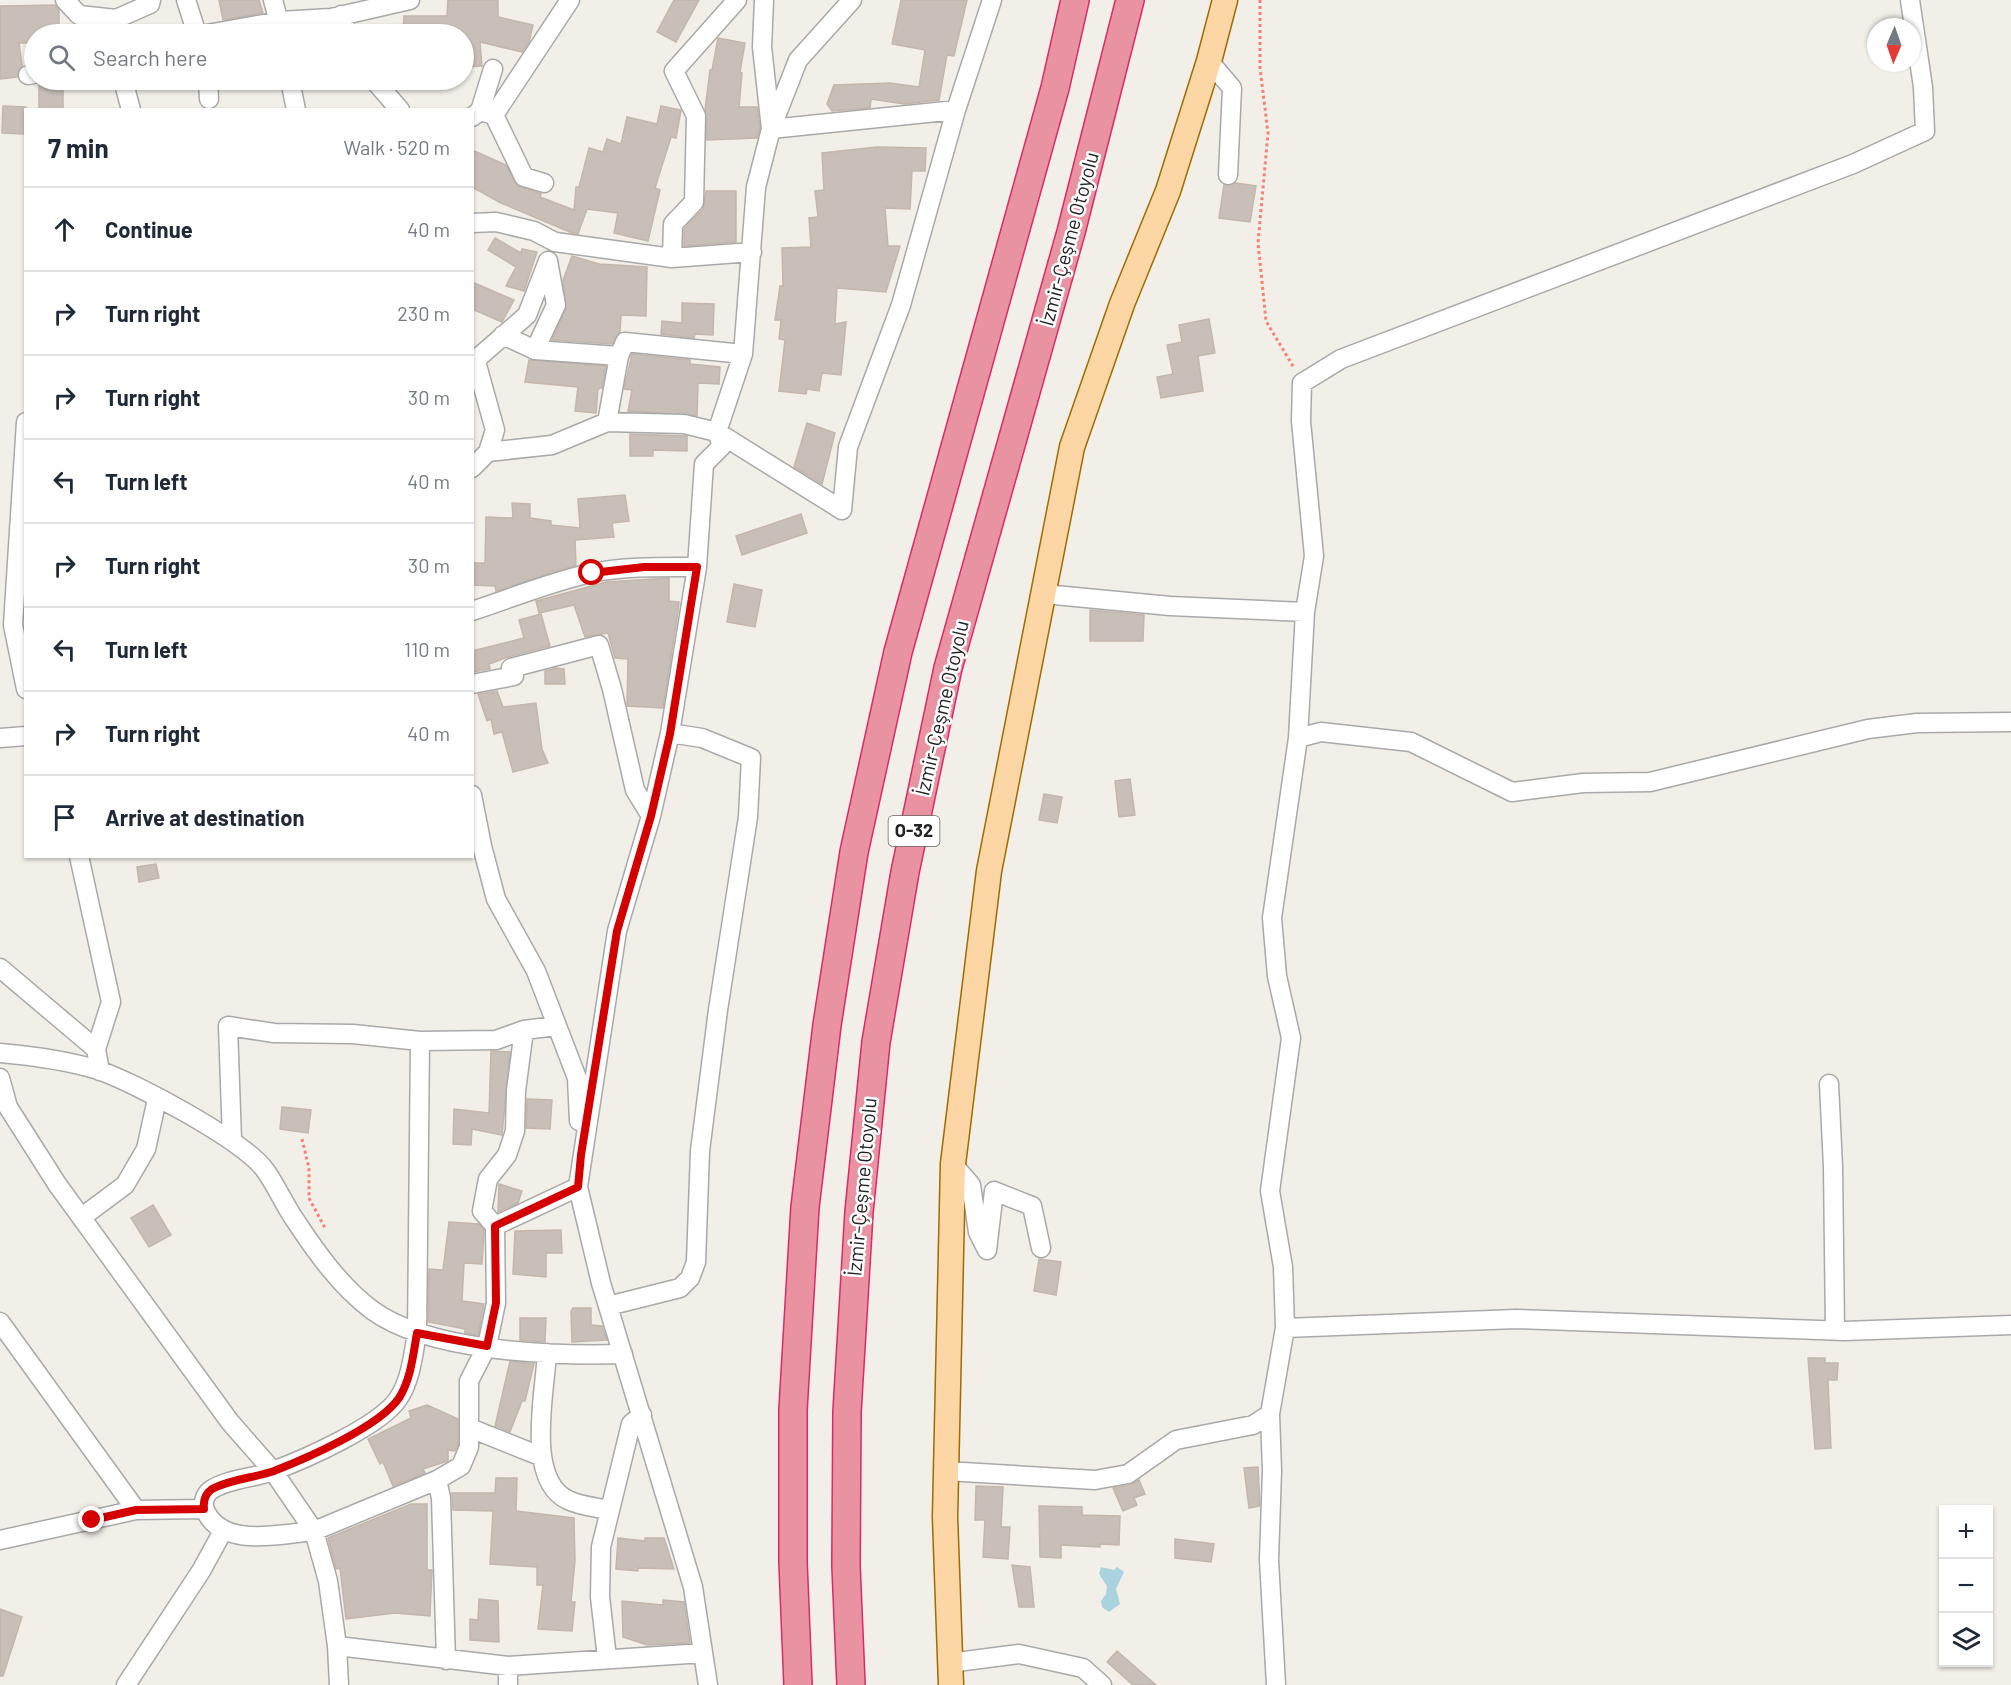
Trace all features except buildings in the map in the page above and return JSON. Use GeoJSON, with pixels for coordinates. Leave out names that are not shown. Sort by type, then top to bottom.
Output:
{"type":"FeatureCollection","features":[{"type":"Feature","properties":{"kind":"highway","name":"O-32"},"geometry":{"type":"LineString","coordinates":[[798,1685],[793,1562],[793,1410],[805,1207],[827,1025],[854,852],[898,652],[1055,88],[1076,0]]}},
{"type":"Feature","properties":{"kind":"highway","name":"İzmir-Çeşme Otoyolu"},"geometry":{"type":"LineString","coordinates":[[850,1685],[846,1566],[847,1412],[853,1286],[876,1042],[905,872],[948,668],[1074,221],[1130,0]]}},
{"type":"Feature","properties":{"kind":"main road"},"geometry":{"type":"LineString","coordinates":[[950,1674],[946,1471],[953,1164],[989,871],[1072,447],[1122,304],[1168,191],[1226,0]]}},
{"type":"Feature","properties":{"kind":"street"},"geometry":{"type":"LineString","coordinates":[[65,0],[79,15],[108,24]]}},
{"type":"Feature","properties":{"kind":"street"},"geometry":{"type":"LineString","coordinates":[[121,24],[150,4],[151,0]]}},
{"type":"Feature","properties":{"kind":"street"},"geometry":{"type":"LineString","coordinates":[[186,0],[194,24]]}},
{"type":"Feature","properties":{"kind":"street"},"geometry":{"type":"LineString","coordinates":[[273,0],[280,24]]}},
{"type":"Feature","properties":{"kind":"street"},"geometry":{"type":"LineString","coordinates":[[299,24],[410,0]]}},
{"type":"Feature","properties":{"kind":"street"},"geometry":{"type":"LineString","coordinates":[[482,115],[570,0]]}},
{"type":"Feature","properties":{"kind":"street"},"geometry":{"type":"LineString","coordinates":[[672,258],[673,224],[694,202],[696,116],[674,71],[737,0]]}},
{"type":"Feature","properties":{"kind":"street"},"geometry":{"type":"LineString","coordinates":[[764,0],[762,47],[771,129]]}},
{"type":"Feature","properties":{"kind":"street"},"geometry":{"type":"LineString","coordinates":[[708,1685],[693,1587],[608,1306],[578,1187],[581,1155],[617,931],[651,816],[670,734],[697,567],[704,465],[722,446],[717,432],[743,354],[756,187],[771,129],[798,60],[852,0]]}},
{"type":"Feature","properties":{"kind":"street"},"geometry":{"type":"LineString","coordinates":[[488,452],[552,445],[607,422],[684,424],[717,432],[842,510],[848,447],[902,305],[956,110],[992,0]]}},
{"type":"Feature","properties":{"kind":"street"},"geometry":{"type":"LineString","coordinates":[[1276,1685],[1269,1560],[1272,1471],[1270,1414],[1285,1328],[1283,1267],[1270,1191],[1291,1038],[1277,976],[1272,918],[1298,738],[1305,612],[1314,556],[1302,420],[1302,382],[1352,355],[1853,164],[1925,131],[1923,87],[1910,0]]}},
{"type":"Feature","properties":{"kind":"street"},"geometry":{"type":"LineString","coordinates":[[341,15],[344,24]]}},
{"type":"Feature","properties":{"kind":"street"},"geometry":{"type":"LineString","coordinates":[[1209,61],[1232,88],[1228,175]]}},
{"type":"Feature","properties":{"kind":"street"},"geometry":{"type":"LineString","coordinates":[[493,69],[482,115],[524,177],[544,183]]}},
{"type":"Feature","properties":{"kind":"street"},"geometry":{"type":"LineString","coordinates":[[125,90],[130,108]]}},
{"type":"Feature","properties":{"kind":"street"},"geometry":{"type":"LineString","coordinates":[[209,90],[209,99]]}},
{"type":"Feature","properties":{"kind":"street"},"geometry":{"type":"LineString","coordinates":[[292,90],[296,108]]}},
{"type":"Feature","properties":{"kind":"street"},"geometry":{"type":"LineString","coordinates":[[383,90],[398,108]]}},
{"type":"Feature","properties":{"kind":"street"},"geometry":{"type":"LineString","coordinates":[[771,129],[956,110]]}},
{"type":"Feature","properties":{"kind":"street"},"geometry":{"type":"LineString","coordinates":[[474,223],[496,222],[524,228],[555,242],[672,258],[752,252]]}},
{"type":"Feature","properties":{"kind":"street"},"geometry":{"type":"LineString","coordinates":[[474,466],[488,452],[495,430],[474,361],[527,315],[555,242]]}},
{"type":"Feature","properties":{"kind":"street"},"geometry":{"type":"LineString","coordinates":[[535,350],[556,305],[549,261]]}},
{"type":"Feature","properties":{"kind":"street"},"geometry":{"type":"LineString","coordinates":[[503,335],[535,350],[619,356]]}},
{"type":"Feature","properties":{"kind":"street"},"geometry":{"type":"LineString","coordinates":[[607,422],[619,356],[625,342],[743,354]]}},
{"type":"Feature","properties":{"kind":"street"},"geometry":{"type":"LineString","coordinates":[[24,453],[13,625],[24,678]]}},
{"type":"Feature","properties":{"kind":"street"},"geometry":{"type":"LineString","coordinates":[[474,610],[542,586],[592,573],[644,567],[697,567]]}},
{"type":"Feature","properties":{"kind":"street"},"geometry":{"type":"LineString","coordinates":[[1044,594],[1170,606],[1305,612]]}},
{"type":"Feature","properties":{"kind":"street"},"geometry":{"type":"LineString","coordinates":[[474,684],[514,676],[511,668],[599,645],[634,790],[651,816]]}},
{"type":"Feature","properties":{"kind":"street"},"geometry":{"type":"LineString","coordinates":[[1300,703],[1321,732]]}},
{"type":"Feature","properties":{"kind":"street"},"geometry":{"type":"LineString","coordinates":[[1298,738],[1321,732],[1412,742],[1512,792],[1583,783],[1650,782],[1868,729],[1917,723],[2011,722]]}},
{"type":"Feature","properties":{"kind":"street"},"geometry":{"type":"LineString","coordinates":[[608,1306],[680,1288],[690,1278],[696,1262],[700,1151],[720,999],[748,817],[751,758],[735,749],[702,738],[670,734]]}},
{"type":"Feature","properties":{"kind":"street"},"geometry":{"type":"LineString","coordinates":[[0,738],[24,736]]}},
{"type":"Feature","properties":{"kind":"street"},"geometry":{"type":"LineString","coordinates":[[474,805],[496,899],[536,971],[577,1078],[581,1155]]}},
{"type":"Feature","properties":{"kind":"street"},"geometry":{"type":"LineString","coordinates":[[80,858],[111,1002],[96,1049],[100,1071]]}},
{"type":"Feature","properties":{"kind":"street"},"geometry":{"type":"LineString","coordinates":[[0,968],[96,1049]]}},
{"type":"Feature","properties":{"kind":"street"},"geometry":{"type":"LineString","coordinates":[[232,1140],[228,1026],[274,1033],[353,1034],[420,1041],[496,1040],[524,1030],[556,1026]]}},
{"type":"Feature","properties":{"kind":"street"},"geometry":{"type":"LineString","coordinates":[[420,1041],[417,1333],[409,1375],[399,1398],[385,1414],[368,1426],[273,1471],[214,1488],[205,1498],[204,1509],[215,1525],[223,1531],[250,1535],[314,1531],[437,1480],[461,1466],[469,1447],[470,1381],[487,1346],[496,1303],[495,1226],[482,1211],[488,1179],[507,1155],[515,1131],[516,1091],[524,1030]]}},
{"type":"Feature","properties":{"kind":"street"},"geometry":{"type":"LineString","coordinates":[[0,1053],[39,1056],[100,1071],[232,1140],[264,1168],[296,1221],[333,1273],[372,1310],[417,1333],[487,1346],[574,1356],[623,1354]]}},
{"type":"Feature","properties":{"kind":"street"},"geometry":{"type":"LineString","coordinates":[[0,1078],[8,1107],[82,1217],[230,1422],[273,1471],[314,1531],[328,1581],[337,1646],[339,1685]]}},
{"type":"Feature","properties":{"kind":"street"},"geometry":{"type":"LineString","coordinates":[[1829,1084],[1833,1167],[1835,1330]]}},
{"type":"Feature","properties":{"kind":"street"},"geometry":{"type":"LineString","coordinates":[[82,1217],[125,1185],[147,1149],[157,1099]]}},
{"type":"Feature","properties":{"kind":"street"},"geometry":{"type":"LineString","coordinates":[[953,1164],[971,1185],[978,1232],[987,1250],[994,1191],[1032,1206],[1041,1248]]}},
{"type":"Feature","properties":{"kind":"street"},"geometry":{"type":"LineString","coordinates":[[495,1226],[578,1187]]}},
{"type":"Feature","properties":{"kind":"street"},"geometry":{"type":"LineString","coordinates":[[1285,1328],[1516,1319],[1835,1330],[2011,1325]]}},
{"type":"Feature","properties":{"kind":"street"},"geometry":{"type":"LineString","coordinates":[[1,1328],[136,1510]]}},
{"type":"Feature","properties":{"kind":"street"},"geometry":{"type":"LineString","coordinates":[[547,1353],[540,1456],[546,1478],[555,1491],[567,1500],[608,1510]]}},
{"type":"Feature","properties":{"kind":"street"},"geometry":{"type":"LineString","coordinates":[[946,1471],[1095,1480],[1128,1474],[1176,1440],[1253,1425],[1270,1414]]}},
{"type":"Feature","properties":{"kind":"street"},"geometry":{"type":"LineString","coordinates":[[607,1658],[599,1569],[608,1510],[631,1424],[642,1415]]}},
{"type":"Feature","properties":{"kind":"street"},"geometry":{"type":"LineString","coordinates":[[470,1428],[540,1456]]}},
{"type":"Feature","properties":{"kind":"street"},"geometry":{"type":"LineString","coordinates":[[437,1480],[441,1498],[446,1660]]}},
{"type":"Feature","properties":{"kind":"street"},"geometry":{"type":"LineString","coordinates":[[1,1538],[136,1510],[204,1509]]}},
{"type":"Feature","properties":{"kind":"street"},"geometry":{"type":"LineString","coordinates":[[126,1685],[201,1571],[223,1531]]}},
{"type":"Feature","properties":{"kind":"street"},"geometry":{"type":"LineString","coordinates":[[337,1646],[508,1666],[703,1653]]}},
{"type":"Feature","properties":{"kind":"street"},"geometry":{"type":"LineString","coordinates":[[950,1674],[1019,1654],[1083,1668],[1102,1685]]}},
{"type":"Feature","properties":{"kind":"street"},"geometry":{"type":"LineString","coordinates":[[508,1666],[508,1685]]}},
{"type":"Feature","properties":{"kind":"path"},"geometry":{"type":"LineString","coordinates":[[1260,0],[1260,68],[1268,133],[1258,243],[1266,321],[1302,382]]}},
{"type":"Feature","properties":{"kind":"path"},"geometry":{"type":"LineString","coordinates":[[303,1139],[309,1168],[309,1198],[328,1234]]}},
{"type":"Feature","properties":{"kind":"water"},"geometry":{"type":"Polygon","coordinates":[[[1101,1567],[1114,1570],[1117,1567],[1124,1572],[1116,1589],[1120,1604],[1109,1612],[1102,1607],[1101,1601],[1106,1594],[1107,1586],[1099,1574],[1101,1567]]]}},
{"type":"Feature","properties":{"kind":"route"},"geometry":{"type":"LineString","coordinates":[[92,1520],[136,1510],[204,1509],[205,1498],[214,1488],[273,1471],[368,1426],[385,1414],[399,1398],[409,1375],[417,1333],[487,1346],[496,1303],[495,1226],[531,1211],[546,1200],[578,1187],[581,1155],[617,931],[651,816],[670,734],[697,567],[644,567],[592,573]]}}]}
